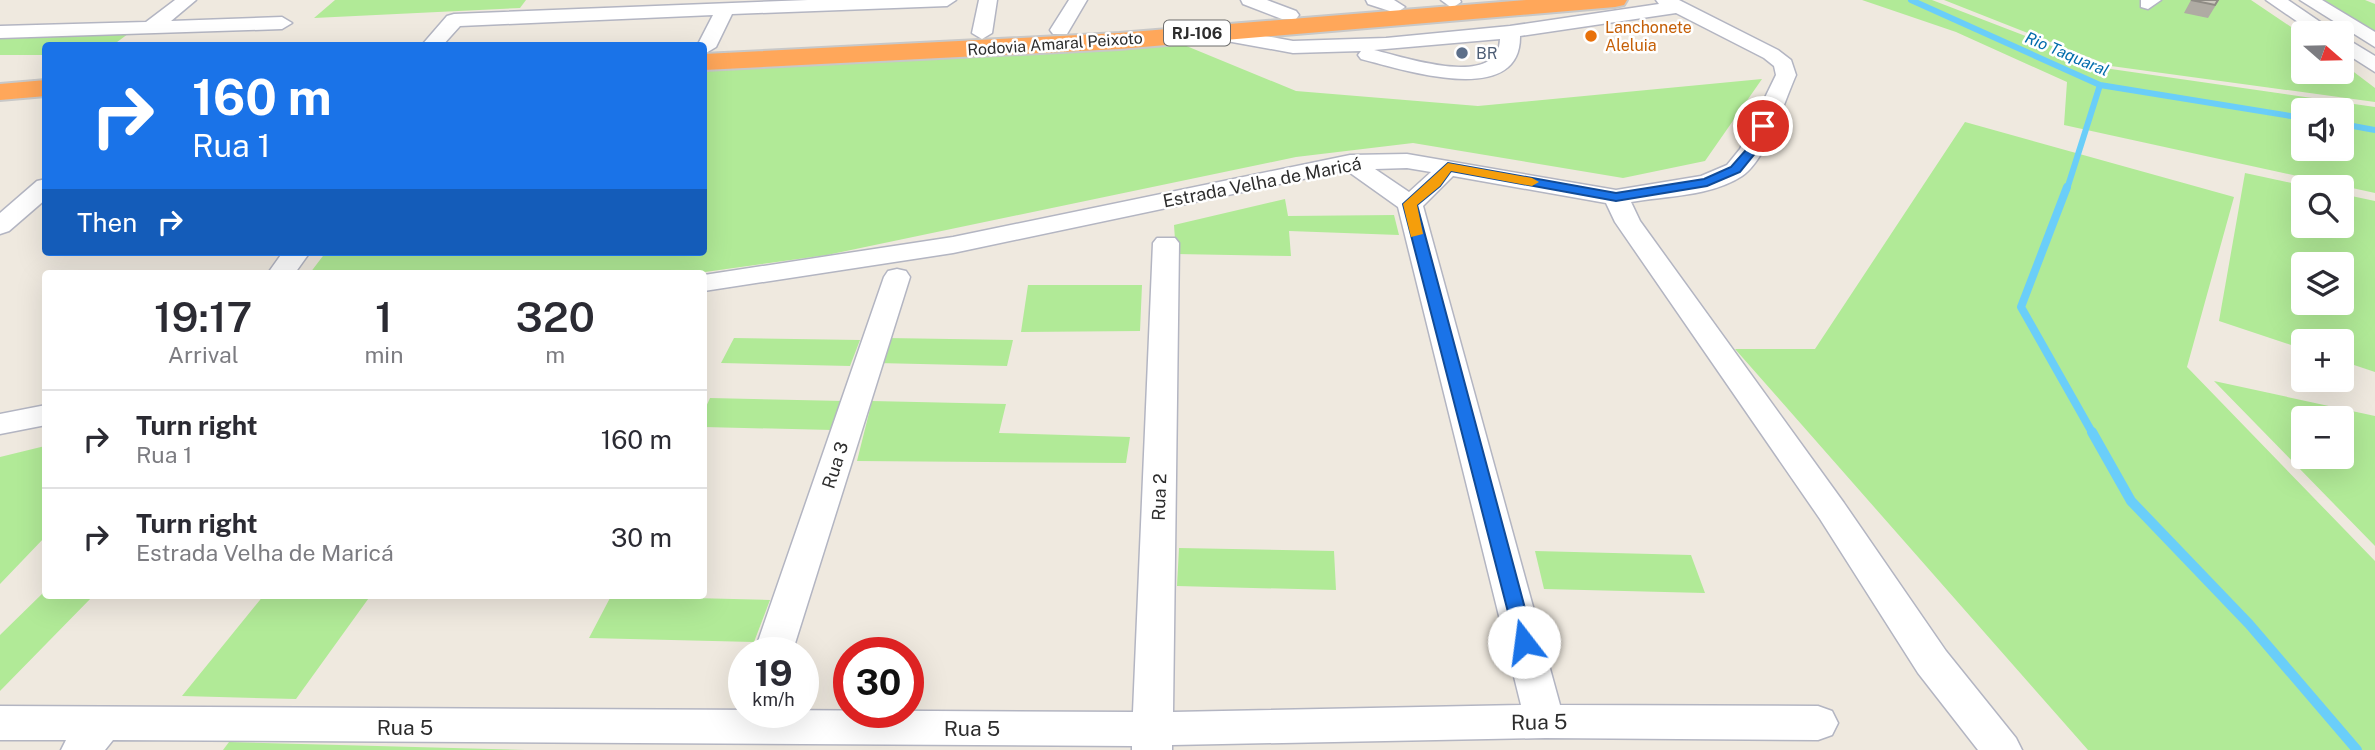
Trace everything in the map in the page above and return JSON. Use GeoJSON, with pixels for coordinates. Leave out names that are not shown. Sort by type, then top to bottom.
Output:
{"type":"FeatureCollection","features":[{"type":"Feature","properties":{"kind":"highway","name":"Rodovia Amaral Peixoto"},"geometry":{"type":"LineString","coordinates":[[707,52],[1012,48],[1615,0]]}},
{"type":"Feature","properties":{"kind":"highway","name":"Rodovia Amaral Peixoto"},"geometry":{"type":"LineString","coordinates":[[707,52],[1060,30],[1386,3],[1457,1]]}},
{"type":"Feature","properties":{"kind":"highway"},"geometry":{"type":"LineString","coordinates":[[0,69],[42,68]]}},
{"type":"Feature","properties":{"kind":"highway"},"geometry":{"type":"LineString","coordinates":[[0,86],[42,88]]}},
{"type":"Feature","properties":{"kind":"highway"},"geometry":{"type":"LineString","coordinates":[[0,92],[42,88]]}},
{"type":"Feature","properties":{"kind":"street"},"geometry":{"type":"LineString","coordinates":[[131,42],[187,0]]}},
{"type":"Feature","properties":{"kind":"street"},"geometry":{"type":"LineString","coordinates":[[532,17],[545,0]]}},
{"type":"Feature","properties":{"kind":"street"},"geometry":{"type":"LineString","coordinates":[[435,42],[454,20],[947,0]]}},
{"type":"Feature","properties":{"kind":"street"},"geometry":{"type":"LineString","coordinates":[[982,33],[988,0]]}},
{"type":"Feature","properties":{"kind":"street"},"geometry":{"type":"LineString","coordinates":[[1060,30],[1077,0]]}},
{"type":"Feature","properties":{"kind":"street"},"geometry":{"type":"LineString","coordinates":[[1251,0],[1298,12]]}},
{"type":"Feature","properties":{"kind":"street"},"geometry":{"type":"LineString","coordinates":[[2275,0],[2309,21]]}},
{"type":"Feature","properties":{"kind":"street"},"geometry":{"type":"LineString","coordinates":[[2309,0],[2375,41]]}},
{"type":"Feature","properties":{"kind":"street"},"geometry":{"type":"LineString","coordinates":[[1210,32],[1293,47],[1326,47],[1510,32],[1672,3]]}},
{"type":"Feature","properties":{"kind":"street","name":"Estrada Velha de Maricá"},"geometry":{"type":"LineString","coordinates":[[707,283],[953,245],[1350,162],[1407,161],[1616,197],[1707,182],[1735,170],[1751,151],[1786,75],[1784,64],[1771,54],[1672,3]]}},
{"type":"Feature","properties":{"kind":"street"},"geometry":{"type":"LineString","coordinates":[[707,46],[725,10]]}},
{"type":"Feature","properties":{"kind":"street"},"geometry":{"type":"LineString","coordinates":[[0,32],[282,23]]}},
{"type":"Feature","properties":{"kind":"street"},"geometry":{"type":"LineString","coordinates":[[1326,47],[1461,74],[1481,73],[1498,67],[1510,52],[1510,32]]}},
{"type":"Feature","properties":{"kind":"street"},"geometry":{"type":"LineString","coordinates":[[2354,51],[2375,66]]}},
{"type":"Feature","properties":{"kind":"street"},"geometry":{"type":"LineString","coordinates":[[1350,162],[1410,204],[1545,721]]}},
{"type":"Feature","properties":{"kind":"street"},"geometry":{"type":"LineString","coordinates":[[1410,204],[1436,183],[1448,167]]}},
{"type":"Feature","properties":{"kind":"street"},"geometry":{"type":"LineString","coordinates":[[0,226],[42,189]]}},
{"type":"Feature","properties":{"kind":"street"},"geometry":{"type":"LineString","coordinates":[[1616,197],[1628,222],[1832,511],[1933,662],[2002,750]]}},
{"type":"Feature","properties":{"kind":"street","name":"Rua 2"},"geometry":{"type":"LineString","coordinates":[[1152,739],[1166,243]]}},
{"type":"Feature","properties":{"kind":"street"},"geometry":{"type":"LineString","coordinates":[[283,270],[294,256]]}},
{"type":"Feature","properties":{"kind":"street","name":"Rua 3"},"geometry":{"type":"LineString","coordinates":[[778,637],[897,277]]}},
{"type":"Feature","properties":{"kind":"street"},"geometry":{"type":"LineString","coordinates":[[0,424],[42,416]]}},
{"type":"Feature","properties":{"kind":"street","name":"Rua 5"},"geometry":{"type":"LineString","coordinates":[[0,723],[91,738],[747,730],[1152,739],[1545,721],[1818,723]]}},
{"type":"Feature","properties":{"kind":"green space"},"geometry":{"type":"Polygon","coordinates":[[[335,0],[526,0],[520,8],[314,18],[335,0]]]}},
{"type":"Feature","properties":{"kind":"green space"},"geometry":{"type":"Polygon","coordinates":[[[1862,0],[1932,0],[2111,69],[2312,98],[2291,98],[2291,161],[2354,161],[2354,104],[2375,107],[2375,193],[2354,188],[2354,175],[2293,175],[2064,125],[2067,82],[1956,32],[1862,0]]]}},
{"type":"Feature","properties":{"kind":"green space"},"geometry":{"type":"Polygon","coordinates":[[[1944,0],[2251,0],[2291,27],[2291,84],[2354,84],[2354,72],[2375,88],[2375,102],[2354,98],[2111,66],[1944,0]]]}},
{"type":"Feature","properties":{"kind":"green space"},"geometry":{"type":"Polygon","coordinates":[[[2318,0],[2365,0],[2375,4],[2375,34],[2318,0]]]}},
{"type":"Feature","properties":{"kind":"green space"},"geometry":{"type":"Polygon","coordinates":[[[132,31],[117,42],[42,42],[42,55],[0,55],[0,36],[132,31]]]}},
{"type":"Feature","properties":{"kind":"green space"},"geometry":{"type":"Polygon","coordinates":[[[1184,45],[1296,91],[1478,106],[1762,79],[1705,161],[1623,178],[1413,143],[1296,157],[827,255],[707,272],[312,270],[323,256],[707,256],[707,69],[1184,45]]]}},
{"type":"Feature","properties":{"kind":"green space"},"geometry":{"type":"Polygon","coordinates":[[[1965,122],[2234,197],[2187,367],[2375,561],[2375,750],[2088,750],[1735,349],[1815,349],[1965,122]]]}},
{"type":"Feature","properties":{"kind":"green space"},"geometry":{"type":"Polygon","coordinates":[[[2245,173],[2291,183],[2291,238],[2354,238],[2354,197],[2375,201],[2375,372],[2354,365],[2354,329],[2291,329],[2291,345],[2219,321],[2245,173]]]}},
{"type":"Feature","properties":{"kind":"green space"},"geometry":{"type":"Polygon","coordinates":[[[1285,199],[1288,216],[1394,215],[1399,235],[1289,231],[1291,256],[1176,254],[1174,225],[1285,199]]]}},
{"type":"Feature","properties":{"kind":"green space"},"geometry":{"type":"Polygon","coordinates":[[[1028,285],[1142,285],[1140,331],[1021,332],[1028,285]]]}},
{"type":"Feature","properties":{"kind":"green space"},"geometry":{"type":"Polygon","coordinates":[[[734,338],[860,340],[850,366],[721,363],[734,338]]]}},
{"type":"Feature","properties":{"kind":"green space"},"geometry":{"type":"Polygon","coordinates":[[[887,338],[1013,340],[1007,366],[877,363],[887,338]]]}},
{"type":"Feature","properties":{"kind":"green space"},"geometry":{"type":"Polygon","coordinates":[[[2214,381],[2329,406],[2291,406],[2291,460],[2214,381]]]}},
{"type":"Feature","properties":{"kind":"green space"},"geometry":{"type":"Polygon","coordinates":[[[710,398],[844,401],[832,430],[707,427],[707,404],[710,398]]]}},
{"type":"Feature","properties":{"kind":"green space"},"geometry":{"type":"Polygon","coordinates":[[[872,401],[1006,404],[999,433],[1130,437],[1126,463],[857,461],[872,401]]]}},
{"type":"Feature","properties":{"kind":"green space"},"geometry":{"type":"Polygon","coordinates":[[[2354,411],[2375,416],[2375,546],[2300,469],[2354,469],[2354,411]]]}},
{"type":"Feature","properties":{"kind":"green space"},"geometry":{"type":"Polygon","coordinates":[[[42,447],[42,540],[0,584],[0,457],[42,447]]]}},
{"type":"Feature","properties":{"kind":"green space"},"geometry":{"type":"Polygon","coordinates":[[[1179,548],[1334,551],[1336,590],[1177,586],[1179,548]]]}},
{"type":"Feature","properties":{"kind":"green space"},"geometry":{"type":"Polygon","coordinates":[[[1535,551],[1691,555],[1705,593],[1544,589],[1535,551]]]}},
{"type":"Feature","properties":{"kind":"green space"},"geometry":{"type":"Polygon","coordinates":[[[42,594],[42,599],[90,599],[0,691],[0,635],[42,594]]]}},
{"type":"Feature","properties":{"kind":"green space"},"geometry":{"type":"Polygon","coordinates":[[[261,599],[368,599],[296,699],[182,696],[261,599]]]}},
{"type":"Feature","properties":{"kind":"green space"},"geometry":{"type":"Polygon","coordinates":[[[609,599],[770,600],[756,637],[728,637],[728,641],[589,638],[609,599]]]}},
{"type":"Feature","properties":{"kind":"green space"},"geometry":{"type":"Polygon","coordinates":[[[229,742],[525,750],[223,750],[229,742]]]}},
{"type":"Feature","properties":{"kind":"building"},"geometry":{"type":"Polygon","coordinates":[[[2191,0],[2218,0],[2215,5],[2191,0]]]}},
{"type":"Feature","properties":{"kind":"waterway","name":"Rio Taquaral"},"geometry":{"type":"LineString","coordinates":[[1911,0],[2100,85]]}},
{"type":"Feature","properties":{"kind":"waterway"},"geometry":{"type":"LineString","coordinates":[[2067,189],[2100,85]]}},
{"type":"Feature","properties":{"kind":"waterway","name":"Rio Taquaral"},"geometry":{"type":"LineString","coordinates":[[2100,85],[2291,116]]}},
{"type":"Feature","properties":{"kind":"waterway","name":"Rio Taquaral"},"geometry":{"type":"LineString","coordinates":[[2354,126],[2375,130]]}},
{"type":"Feature","properties":{"kind":"waterway"},"geometry":{"type":"LineString","coordinates":[[2067,187],[2021,307],[2093,434]]}},
{"type":"Feature","properties":{"kind":"waterway"},"geometry":{"type":"LineString","coordinates":[[2092,432],[2131,501],[2249,624],[2357,750]]}},
{"type":"Feature","properties":{"kind":"slow traffic"},"geometry":{"type":"LineString","coordinates":[[1416,234],[1410,204],[1436,183],[1448,167],[1532,182]]}},
{"type":"Feature","properties":{"kind":"place","name":"Lanchonete Aleluia"},"geometry":{"type":"Point","coordinates":[1591,36]}},
{"type":"Feature","properties":{"kind":"place","name":"BR"},"geometry":{"type":"Point","coordinates":[1462,53]}},
{"type":"Feature","properties":{"kind":"route"},"geometry":{"type":"LineString","coordinates":[[1524,642],[1410,204],[1436,183],[1448,167],[1616,197],[1707,182],[1735,170],[1751,151],[1763,126]]}}]}
